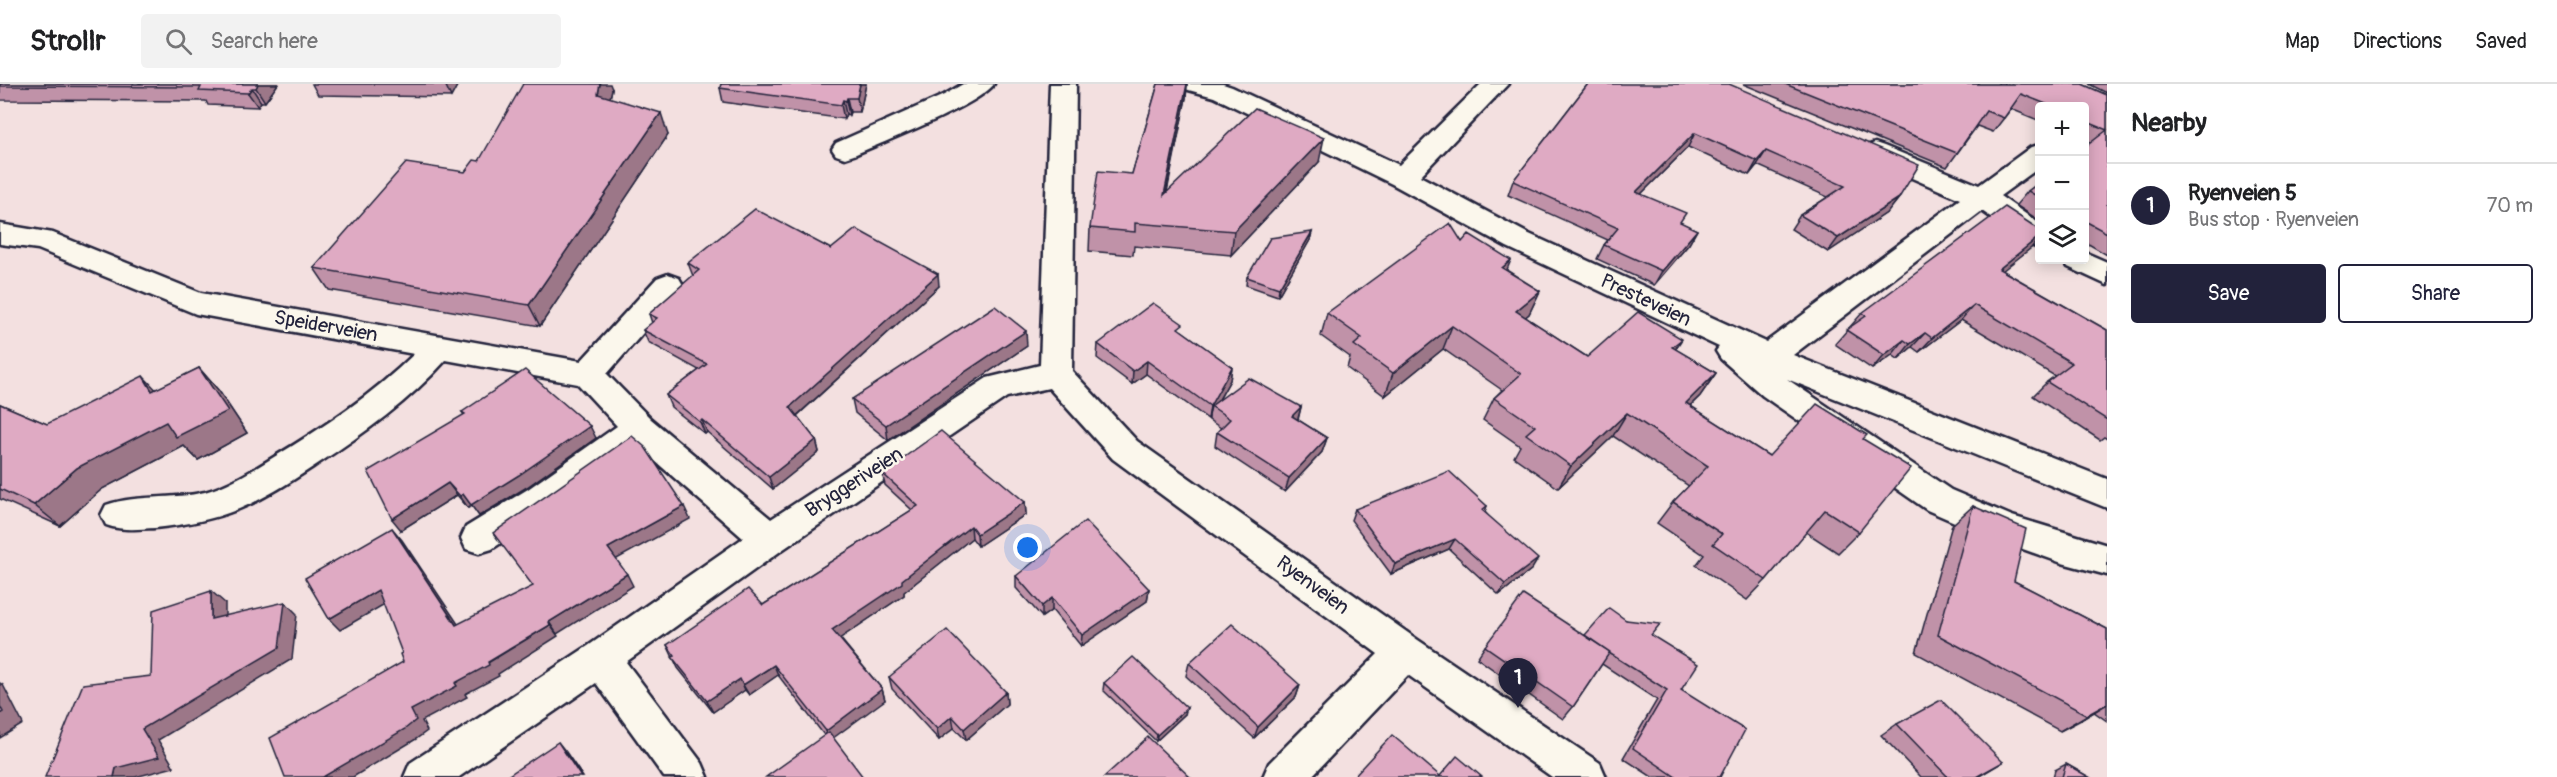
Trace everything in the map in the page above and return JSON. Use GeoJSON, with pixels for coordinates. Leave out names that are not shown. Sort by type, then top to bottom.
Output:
{"type":"FeatureCollection","features":[{"type":"Feature","properties":{"kind":"street"},"geometry":{"type":"LineString","coordinates":[[845,149],[953,101],[981,84]]}},
{"type":"Feature","properties":{"kind":"street"},"geometry":{"type":"LineString","coordinates":[[1056,374],[1063,84]]}},
{"type":"Feature","properties":{"kind":"street","name":"Presteveien"},"geometry":{"type":"LineString","coordinates":[[1194,84],[1223,92],[1402,178],[1517,240],[1809,376],[2107,494]]}},
{"type":"Feature","properties":{"kind":"street"},"geometry":{"type":"LineString","coordinates":[[1402,178],[1495,84]]}},
{"type":"Feature","properties":{"kind":"street"},"geometry":{"type":"LineString","coordinates":[[1854,143],[1982,197],[2035,234]]}},
{"type":"Feature","properties":{"kind":"street"},"geometry":{"type":"LineString","coordinates":[[1768,357],[2036,156]]}},
{"type":"Feature","properties":{"kind":"street","name":"Speiderveien"},"geometry":{"type":"LineString","coordinates":[[0,234],[43,240],[196,303],[588,374]]}},
{"type":"Feature","properties":{"kind":"street"},"geometry":{"type":"LineString","coordinates":[[2086,264],[2107,275]]}},
{"type":"Feature","properties":{"kind":"street"},"geometry":{"type":"LineString","coordinates":[[668,285],[588,374],[639,428],[769,539]]}},
{"type":"Feature","properties":{"kind":"street"},"geometry":{"type":"LineString","coordinates":[[1712,330],[1752,370],[1774,387],[1939,500],[2001,527],[2062,548],[2107,560]]}},
{"type":"Feature","properties":{"kind":"street"},"geometry":{"type":"LineString","coordinates":[[118,515],[168,513],[207,506],[272,476],[346,428],[421,367],[439,347]]}},
{"type":"Feature","properties":{"kind":"street","name":"Bryggeriveien"},"geometry":{"type":"LineString","coordinates":[[424,777],[601,658],[769,539],[998,387],[1056,374]]}},
{"type":"Feature","properties":{"kind":"street","name":"Ryenveien"},"geometry":{"type":"LineString","coordinates":[[1056,374],[1125,450],[1405,652],[1586,777]]}},
{"type":"Feature","properties":{"kind":"street"},"geometry":{"type":"LineString","coordinates":[[479,538],[639,428]]}},
{"type":"Feature","properties":{"kind":"street"},"geometry":{"type":"LineString","coordinates":[[1283,777],[1405,652]]}},
{"type":"Feature","properties":{"kind":"street"},"geometry":{"type":"LineString","coordinates":[[601,658],[688,777]]}},
{"type":"Feature","properties":{"kind":"building"},"geometry":{"type":"Polygon","coordinates":[[[0,84],[258,84],[248,93],[199,91],[201,87],[0,86],[0,84]]]}},
{"type":"Feature","properties":{"kind":"building"},"geometry":{"type":"Polygon","coordinates":[[[523,84],[600,84],[598,94],[661,113],[529,305],[314,268],[406,163],[465,172],[474,160],[479,161],[523,84]]]}},
{"type":"Feature","properties":{"kind":"building"},"geometry":{"type":"Polygon","coordinates":[[[721,84],[860,84],[857,98],[847,98],[841,105],[720,88],[721,84]]]}},
{"type":"Feature","properties":{"kind":"building"},"geometry":{"type":"Polygon","coordinates":[[[1158,84],[1187,84],[1164,195],[1255,108],[1324,138],[1234,231],[1135,223],[1135,232],[1090,228],[1098,171],[1132,174],[1158,84]]]}},
{"type":"Feature","properties":{"kind":"building"},"geometry":{"type":"Polygon","coordinates":[[[1588,84],[1729,84],[1919,165],[1899,198],[1838,238],[1800,215],[1845,186],[1766,151],[1757,161],[1695,133],[1636,192],[1686,213],[1680,222],[1697,230],[1662,271],[1604,245],[1618,228],[1513,181],[1588,84]]]}},
{"type":"Feature","properties":{"kind":"building"},"geometry":{"type":"Polygon","coordinates":[[[1785,84],[2082,84],[2107,95],[2107,130],[2089,123],[2089,102],[2041,102],[2021,94],[2004,118],[1986,111],[1957,153],[1785,84]]]}},
{"type":"Feature","properties":{"kind":"building"},"geometry":{"type":"Polygon","coordinates":[[[2107,130],[2107,233],[2089,223],[2089,144],[2107,130]]]}},
{"type":"Feature","properties":{"kind":"building"},"geometry":{"type":"Polygon","coordinates":[[[2035,186],[2035,195],[2028,191],[2035,186]]]}},
{"type":"Feature","properties":{"kind":"building"},"geometry":{"type":"Polygon","coordinates":[[[2005,207],[2035,227],[2035,240],[1999,269],[2107,330],[2107,420],[2047,382],[2072,363],[1974,305],[1932,338],[1925,333],[1910,344],[1904,340],[1884,355],[1846,330],[1866,316],[1862,313],[2005,207]]]}},
{"type":"Feature","properties":{"kind":"building"},"geometry":{"type":"Polygon","coordinates":[[[755,209],[831,249],[856,229],[938,274],[790,407],[816,440],[769,477],[702,420],[700,422],[666,395],[707,364],[643,330],[657,318],[649,314],[699,270],[688,263],[755,209]]]}},
{"type":"Feature","properties":{"kind":"building"},"geometry":{"type":"Polygon","coordinates":[[[1450,223],[1462,242],[1469,234],[1511,260],[1502,268],[1540,291],[1516,311],[1587,357],[1638,312],[1682,339],[1672,347],[1716,373],[1686,403],[1769,456],[1817,404],[1867,435],[1863,439],[1911,468],[1859,532],[1825,510],[1766,580],[1713,544],[1722,534],[1673,502],[1708,466],[1627,413],[1571,466],[1526,434],[1535,426],[1494,398],[1521,374],[1452,326],[1393,373],[1354,345],[1362,338],[1327,313],[1450,223]]]}},
{"type":"Feature","properties":{"kind":"building"},"geometry":{"type":"Polygon","coordinates":[[[1312,232],[1279,288],[1247,277],[1270,238],[1312,232]]]}},
{"type":"Feature","properties":{"kind":"building"},"geometry":{"type":"Polygon","coordinates":[[[1153,303],[1183,324],[1178,328],[1232,367],[1210,406],[1147,361],[1133,371],[1098,344],[1153,303]]]}},
{"type":"Feature","properties":{"kind":"building"},"geometry":{"type":"Polygon","coordinates":[[[995,306],[1026,331],[886,425],[852,399],[995,306]]]}},
{"type":"Feature","properties":{"kind":"building"},"geometry":{"type":"Polygon","coordinates":[[[199,368],[228,411],[176,437],[166,422],[77,468],[34,505],[0,489],[0,404],[47,424],[143,376],[152,391],[199,368]]]}},
{"type":"Feature","properties":{"kind":"building"},"geometry":{"type":"Polygon","coordinates":[[[525,370],[590,426],[471,505],[463,494],[460,496],[448,483],[392,519],[368,471],[465,414],[462,412],[525,370]]]}},
{"type":"Feature","properties":{"kind":"building"},"geometry":{"type":"Polygon","coordinates":[[[1249,378],[1301,407],[1292,416],[1327,438],[1289,478],[1217,432],[1230,419],[1211,406],[1249,378]]]}},
{"type":"Feature","properties":{"kind":"building"},"geometry":{"type":"Polygon","coordinates":[[[941,431],[1025,502],[977,534],[971,526],[902,580],[902,583],[832,630],[882,689],[826,731],[774,665],[743,685],[740,679],[707,701],[672,657],[675,656],[667,645],[748,589],[763,605],[918,506],[882,473],[941,431]]]}},
{"type":"Feature","properties":{"kind":"building"},"geometry":{"type":"Polygon","coordinates":[[[632,436],[645,447],[684,506],[608,548],[627,574],[549,622],[550,625],[488,662],[489,665],[455,683],[457,686],[411,710],[416,720],[405,729],[323,777],[285,777],[270,738],[403,662],[400,654],[402,653],[378,590],[329,619],[305,578],[392,528],[456,625],[533,586],[493,533],[632,436]]]}},
{"type":"Feature","properties":{"kind":"building"},"geometry":{"type":"Polygon","coordinates":[[[1449,471],[1487,506],[1482,510],[1538,559],[1505,584],[1455,539],[1395,564],[1355,509],[1449,471]]]}},
{"type":"Feature","properties":{"kind":"building"},"geometry":{"type":"Polygon","coordinates":[[[1973,506],[2026,529],[2014,581],[2107,629],[2107,704],[2087,715],[1938,635],[1973,506]]]}},
{"type":"Feature","properties":{"kind":"building"},"geometry":{"type":"Polygon","coordinates":[[[1085,521],[1149,589],[1082,635],[1052,598],[1042,606],[1016,576],[1085,521]]]}},
{"type":"Feature","properties":{"kind":"building"},"geometry":{"type":"Polygon","coordinates":[[[211,591],[211,619],[285,602],[279,648],[142,729],[159,757],[116,768],[114,777],[45,777],[83,684],[151,676],[153,610],[211,591]]]}},
{"type":"Feature","properties":{"kind":"building"},"geometry":{"type":"Polygon","coordinates":[[[1523,595],[1610,652],[1573,707],[1485,646],[1523,595]]]}},
{"type":"Feature","properties":{"kind":"building"},"geometry":{"type":"Polygon","coordinates":[[[1609,608],[1626,620],[1660,624],[1651,635],[1698,664],[1681,690],[1745,730],[1720,777],[1676,777],[1633,748],[1667,690],[1585,635],[1609,608]]]}},
{"type":"Feature","properties":{"kind":"building"},"geometry":{"type":"Polygon","coordinates":[[[1232,624],[1300,685],[1258,727],[1189,663],[1232,624]]]}},
{"type":"Feature","properties":{"kind":"building"},"geometry":{"type":"Polygon","coordinates":[[[947,630],[1006,692],[964,729],[952,716],[937,729],[889,677],[947,630]]]}},
{"type":"Feature","properties":{"kind":"building"},"geometry":{"type":"Polygon","coordinates":[[[1133,657],[1187,708],[1157,735],[1104,683],[1133,657]]]}},
{"type":"Feature","properties":{"kind":"building"},"geometry":{"type":"Polygon","coordinates":[[[1941,700],[2003,762],[1976,777],[1948,777],[1897,724],[1941,700]]]}},
{"type":"Feature","properties":{"kind":"building"},"geometry":{"type":"Polygon","coordinates":[[[829,732],[863,777],[766,777],[829,732]]]}},
{"type":"Feature","properties":{"kind":"building"},"geometry":{"type":"Polygon","coordinates":[[[1392,735],[1440,776],[1457,756],[1482,777],[1353,777],[1392,735]]]}},
{"type":"Feature","properties":{"kind":"building"},"geometry":{"type":"Polygon","coordinates":[[[1148,737],[1190,777],[1104,777],[1148,737]]]}},
{"type":"Feature","properties":{"kind":"building"},"geometry":{"type":"Polygon","coordinates":[[[558,742],[581,777],[506,777],[558,742]]]}},
{"type":"Feature","properties":{"kind":"building"},"geometry":{"type":"Polygon","coordinates":[[[2066,764],[2089,777],[2062,777],[2066,764]]]}},
{"type":"Feature","properties":{"kind":"place","name":"Ryenveien 5"},"geometry":{"type":"Point","coordinates":[1518,708]}}]}
